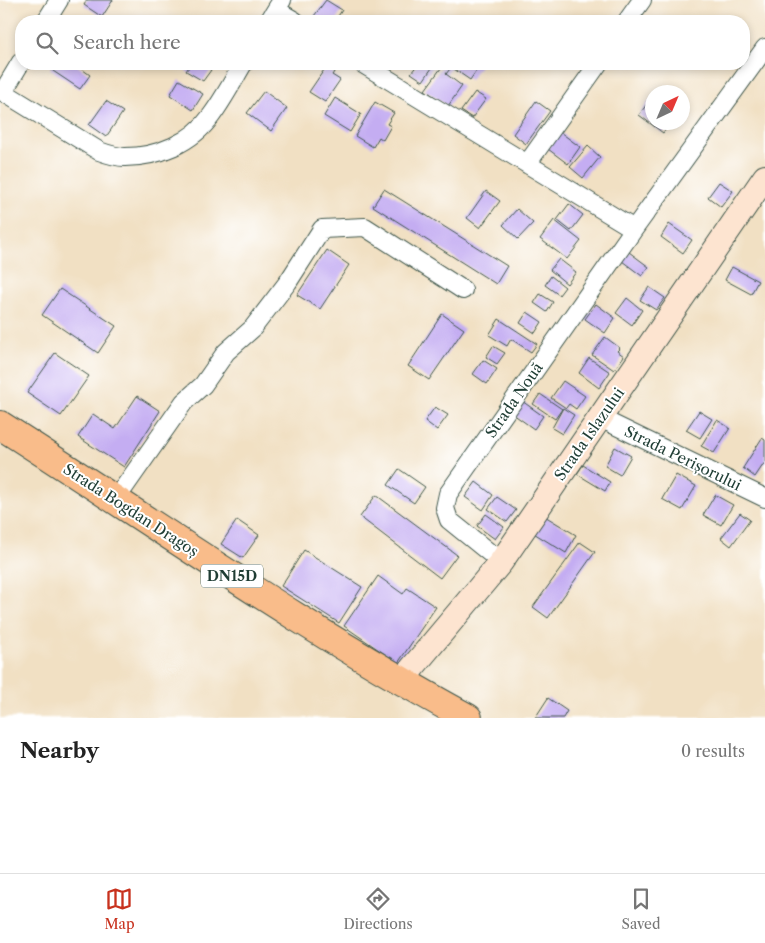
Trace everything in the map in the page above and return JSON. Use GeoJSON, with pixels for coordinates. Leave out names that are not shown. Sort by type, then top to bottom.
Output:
{"type":"FeatureCollection","features":[{"type":"Feature","properties":{"kind":"main road","name":"Strada Bogdan Dragoș"},"geometry":{"type":"LineString","coordinates":[[0,425],[270,601],[404,683],[468,718]]}},
{"type":"Feature","properties":{"kind":"street"},"geometry":{"type":"LineString","coordinates":[[49,15],[58,0]]}},
{"type":"Feature","properties":{"kind":"street"},"geometry":{"type":"LineString","coordinates":[[631,15],[642,0]]}},
{"type":"Feature","properties":{"kind":"street","name":"Strada Nouă"},"geometry":{"type":"LineString","coordinates":[[750,69],[765,48]]}},
{"type":"Feature","properties":{"kind":"street"},"geometry":{"type":"LineString","coordinates":[[15,70],[1,91],[99,150],[124,157],[150,154],[183,142],[197,132],[211,117],[239,70]]}},
{"type":"Feature","properties":{"kind":"street"},"geometry":{"type":"LineString","coordinates":[[374,70],[634,229]]}},
{"type":"Feature","properties":{"kind":"street"},"geometry":{"type":"LineString","coordinates":[[527,164],[594,70]]}},
{"type":"Feature","properties":{"kind":"street","name":"Strada Nouă"},"geometry":{"type":"LineString","coordinates":[[501,562],[449,520],[445,508],[448,494],[634,229],[749,70]]}},
{"type":"Feature","properties":{"kind":"street","name":"Strada Islazului"},"geometry":{"type":"LineString","coordinates":[[404,683],[412,668],[501,562],[765,177]]}},
{"type":"Feature","properties":{"kind":"street"},"geometry":{"type":"LineString","coordinates":[[116,499],[121,489],[184,402],[203,385],[226,352],[252,329],[288,282],[322,229],[365,227],[463,290]]}},
{"type":"Feature","properties":{"kind":"street","name":"Strada Perișorului"},"geometry":{"type":"LineString","coordinates":[[600,418],[765,498]]}},
{"type":"Feature","properties":{"kind":"building"},"geometry":{"type":"Polygon","coordinates":[[[87,0],[113,0],[103,15],[99,15],[84,5],[87,0]]]}},
{"type":"Feature","properties":{"kind":"building"},"geometry":{"type":"Polygon","coordinates":[[[326,0],[342,10],[339,15],[315,15],[326,0]]]}},
{"type":"Feature","properties":{"kind":"building"},"geometry":{"type":"Polygon","coordinates":[[[52,70],[83,70],[90,75],[80,89],[52,70]]]}},
{"type":"Feature","properties":{"kind":"building"},"geometry":{"type":"Polygon","coordinates":[[[187,70],[211,70],[203,81],[187,70]]]}},
{"type":"Feature","properties":{"kind":"building"},"geometry":{"type":"Polygon","coordinates":[[[324,70],[336,70],[332,75],[340,80],[325,102],[309,92],[324,70]]]}},
{"type":"Feature","properties":{"kind":"building"},"geometry":{"type":"Polygon","coordinates":[[[413,70],[431,70],[423,81],[411,73],[413,70]]]}},
{"type":"Feature","properties":{"kind":"building"},"geometry":{"type":"Polygon","coordinates":[[[440,70],[449,70],[446,74],[462,86],[448,106],[425,90],[440,70]]]}},
{"type":"Feature","properties":{"kind":"building"},"geometry":{"type":"Polygon","coordinates":[[[455,70],[477,70],[470,80],[455,70]]]}},
{"type":"Feature","properties":{"kind":"building"},"geometry":{"type":"Polygon","coordinates":[[[179,80],[203,94],[193,110],[170,95],[179,80]]]}},
{"type":"Feature","properties":{"kind":"building"},"geometry":{"type":"Polygon","coordinates":[[[264,91],[287,108],[271,131],[247,113],[264,91]]]}},
{"type":"Feature","properties":{"kind":"building"},"geometry":{"type":"Polygon","coordinates":[[[475,92],[486,99],[472,118],[461,111],[475,92]]]}},
{"type":"Feature","properties":{"kind":"building"},"geometry":{"type":"Polygon","coordinates":[[[335,98],[361,114],[350,132],[324,116],[335,98]]]}},
{"type":"Feature","properties":{"kind":"building"},"geometry":{"type":"Polygon","coordinates":[[[106,101],[123,112],[106,137],[89,125],[106,101]]]}},
{"type":"Feature","properties":{"kind":"building"},"geometry":{"type":"Polygon","coordinates":[[[536,101],[550,111],[526,144],[513,134],[536,101]]]}},
{"type":"Feature","properties":{"kind":"building"},"geometry":{"type":"Polygon","coordinates":[[[375,102],[394,113],[387,124],[391,126],[383,140],[379,137],[373,147],[355,136],[375,102]]]}},
{"type":"Feature","properties":{"kind":"building"},"geometry":{"type":"Polygon","coordinates":[[[645,107],[645,120],[639,115],[645,107]]]}},
{"type":"Feature","properties":{"kind":"building"},"geometry":{"type":"Polygon","coordinates":[[[560,132],[580,147],[568,164],[548,149],[560,132]]]}},
{"type":"Feature","properties":{"kind":"building"},"geometry":{"type":"Polygon","coordinates":[[[588,146],[600,157],[583,178],[570,167],[588,146]]]}},
{"type":"Feature","properties":{"kind":"building"},"geometry":{"type":"Polygon","coordinates":[[[719,182],[733,191],[721,207],[708,197],[719,182]]]}},
{"type":"Feature","properties":{"kind":"building"},"geometry":{"type":"Polygon","coordinates":[[[384,189],[507,266],[496,284],[373,206],[384,189]]]}},
{"type":"Feature","properties":{"kind":"building"},"geometry":{"type":"Polygon","coordinates":[[[486,191],[500,201],[480,228],[467,218],[486,191]]]}},
{"type":"Feature","properties":{"kind":"building"},"geometry":{"type":"Polygon","coordinates":[[[569,204],[583,215],[571,231],[557,220],[569,204]]]}},
{"type":"Feature","properties":{"kind":"building"},"geometry":{"type":"Polygon","coordinates":[[[517,209],[533,223],[518,239],[503,225],[517,209]]]}},
{"type":"Feature","properties":{"kind":"building"},"geometry":{"type":"Polygon","coordinates":[[[554,220],[581,241],[567,259],[540,239],[554,220]]]}},
{"type":"Feature","properties":{"kind":"building"},"geometry":{"type":"Polygon","coordinates":[[[669,224],[692,240],[683,253],[661,237],[669,224]]]}},
{"type":"Feature","properties":{"kind":"building"},"geometry":{"type":"Polygon","coordinates":[[[327,250],[349,265],[320,309],[297,295],[327,250]]]}},
{"type":"Feature","properties":{"kind":"building"},"geometry":{"type":"Polygon","coordinates":[[[629,252],[649,267],[642,276],[622,261],[629,252]]]}},
{"type":"Feature","properties":{"kind":"building"},"geometry":{"type":"Polygon","coordinates":[[[559,259],[576,272],[567,284],[550,270],[559,259]]]}},
{"type":"Feature","properties":{"kind":"building"},"geometry":{"type":"Polygon","coordinates":[[[732,267],[758,281],[751,294],[725,280],[732,267]]]}},
{"type":"Feature","properties":{"kind":"building"},"geometry":{"type":"Polygon","coordinates":[[[551,276],[565,287],[559,295],[545,285],[551,276]]]}},
{"type":"Feature","properties":{"kind":"building"},"geometry":{"type":"Polygon","coordinates":[[[649,287],[665,298],[656,310],[640,300],[649,287]]]}},
{"type":"Feature","properties":{"kind":"building"},"geometry":{"type":"Polygon","coordinates":[[[60,289],[116,326],[98,353],[42,315],[60,289]]]}},
{"type":"Feature","properties":{"kind":"building"},"geometry":{"type":"Polygon","coordinates":[[[540,294],[553,302],[547,312],[534,303],[540,294]]]}},
{"type":"Feature","properties":{"kind":"building"},"geometry":{"type":"Polygon","coordinates":[[[627,298],[642,310],[632,325],[616,313],[627,298]]]}},
{"type":"Feature","properties":{"kind":"building"},"geometry":{"type":"Polygon","coordinates":[[[596,304],[615,318],[605,333],[585,319],[596,304]]]}},
{"type":"Feature","properties":{"kind":"building"},"geometry":{"type":"Polygon","coordinates":[[[527,312],[542,322],[535,333],[520,323],[527,312]]]}},
{"type":"Feature","properties":{"kind":"building"},"geometry":{"type":"Polygon","coordinates":[[[442,314],[464,329],[429,380],[408,366],[442,314]]]}},
{"type":"Feature","properties":{"kind":"building"},"geometry":{"type":"Polygon","coordinates":[[[499,319],[537,344],[531,352],[511,339],[507,346],[489,335],[499,319]]]}},
{"type":"Feature","properties":{"kind":"building"},"geometry":{"type":"Polygon","coordinates":[[[605,337],[620,348],[617,351],[624,356],[614,370],[592,355],[605,337]]]}},
{"type":"Feature","properties":{"kind":"building"},"geometry":{"type":"Polygon","coordinates":[[[493,346],[505,353],[497,364],[486,357],[493,346]]]}},
{"type":"Feature","properties":{"kind":"building"},"geometry":{"type":"Polygon","coordinates":[[[55,353],[89,376],[61,416],[27,393],[55,353]]]}},
{"type":"Feature","properties":{"kind":"building"},"geometry":{"type":"Polygon","coordinates":[[[589,358],[610,372],[599,388],[579,373],[589,358]]]}},
{"type":"Feature","properties":{"kind":"building"},"geometry":{"type":"Polygon","coordinates":[[[483,360],[497,369],[487,384],[473,374],[483,360]]]}},
{"type":"Feature","properties":{"kind":"building"},"geometry":{"type":"Polygon","coordinates":[[[563,381],[585,396],[576,409],[569,404],[566,408],[551,398],[563,381]]]}},
{"type":"Feature","properties":{"kind":"building"},"geometry":{"type":"Polygon","coordinates":[[[540,394],[562,409],[555,419],[533,404],[540,394]]]}},
{"type":"Feature","properties":{"kind":"building"},"geometry":{"type":"Polygon","coordinates":[[[137,396],[160,411],[124,467],[78,437],[93,414],[115,429],[137,396]]]}},
{"type":"Feature","properties":{"kind":"building"},"geometry":{"type":"Polygon","coordinates":[[[522,401],[543,416],[534,429],[513,414],[522,401]]]}},
{"type":"Feature","properties":{"kind":"building"},"geometry":{"type":"Polygon","coordinates":[[[435,407],[448,415],[437,430],[425,421],[435,407]]]}},
{"type":"Feature","properties":{"kind":"building"},"geometry":{"type":"Polygon","coordinates":[[[563,408],[574,415],[562,434],[552,428],[563,408]]]}},
{"type":"Feature","properties":{"kind":"building"},"geometry":{"type":"Polygon","coordinates":[[[699,411],[712,419],[700,438],[686,430],[699,411]]]}},
{"type":"Feature","properties":{"kind":"building"},"geometry":{"type":"Polygon","coordinates":[[[717,420],[730,428],[714,453],[701,446],[717,420]]]}},
{"type":"Feature","properties":{"kind":"building"},"geometry":{"type":"Polygon","coordinates":[[[762,438],[765,440],[765,462],[755,477],[743,468],[762,438]]]}},
{"type":"Feature","properties":{"kind":"building"},"geometry":{"type":"Polygon","coordinates":[[[615,447],[631,456],[620,475],[605,466],[615,447]]]}},
{"type":"Feature","properties":{"kind":"building"},"geometry":{"type":"Polygon","coordinates":[[[583,465],[610,482],[605,491],[577,474],[583,465]]]}},
{"type":"Feature","properties":{"kind":"building"},"geometry":{"type":"Polygon","coordinates":[[[399,469],[425,487],[414,503],[388,485],[399,469]]]}},
{"type":"Feature","properties":{"kind":"building"},"geometry":{"type":"Polygon","coordinates":[[[676,475],[696,486],[682,510],[662,499],[676,475]]]}},
{"type":"Feature","properties":{"kind":"building"},"geometry":{"type":"Polygon","coordinates":[[[476,482],[493,495],[483,510],[465,497],[476,482]]]}},
{"type":"Feature","properties":{"kind":"building"},"geometry":{"type":"Polygon","coordinates":[[[376,495],[457,555],[440,578],[360,517],[376,495]]]}},
{"type":"Feature","properties":{"kind":"building"},"geometry":{"type":"Polygon","coordinates":[[[715,495],[733,505],[721,525],[703,515],[715,495]]]}},
{"type":"Feature","properties":{"kind":"building"},"geometry":{"type":"Polygon","coordinates":[[[497,497],[516,510],[507,522],[488,509],[497,497]]]}},
{"type":"Feature","properties":{"kind":"building"},"geometry":{"type":"Polygon","coordinates":[[[740,513],[750,520],[731,546],[721,538],[740,513]]]}},
{"type":"Feature","properties":{"kind":"building"},"geometry":{"type":"Polygon","coordinates":[[[486,514],[504,527],[495,539],[477,526],[486,514]]]}},
{"type":"Feature","properties":{"kind":"building"},"geometry":{"type":"Polygon","coordinates":[[[543,515],[576,535],[566,553],[532,532],[543,515]]]}},
{"type":"Feature","properties":{"kind":"building"},"geometry":{"type":"Polygon","coordinates":[[[237,520],[259,535],[243,558],[221,544],[237,520]]]}},
{"type":"Feature","properties":{"kind":"building"},"geometry":{"type":"Polygon","coordinates":[[[580,542],[595,552],[548,618],[533,607],[580,542]]]}},
{"type":"Feature","properties":{"kind":"building"},"geometry":{"type":"Polygon","coordinates":[[[304,550],[362,587],[339,623],[281,586],[304,550]]]}},
{"type":"Feature","properties":{"kind":"building"},"geometry":{"type":"Polygon","coordinates":[[[378,576],[403,594],[407,588],[436,607],[398,663],[344,626],[378,576]]]}},
{"type":"Feature","properties":{"kind":"building"},"geometry":{"type":"Polygon","coordinates":[[[548,698],[567,711],[563,718],[535,718],[548,698]]]}}]}
